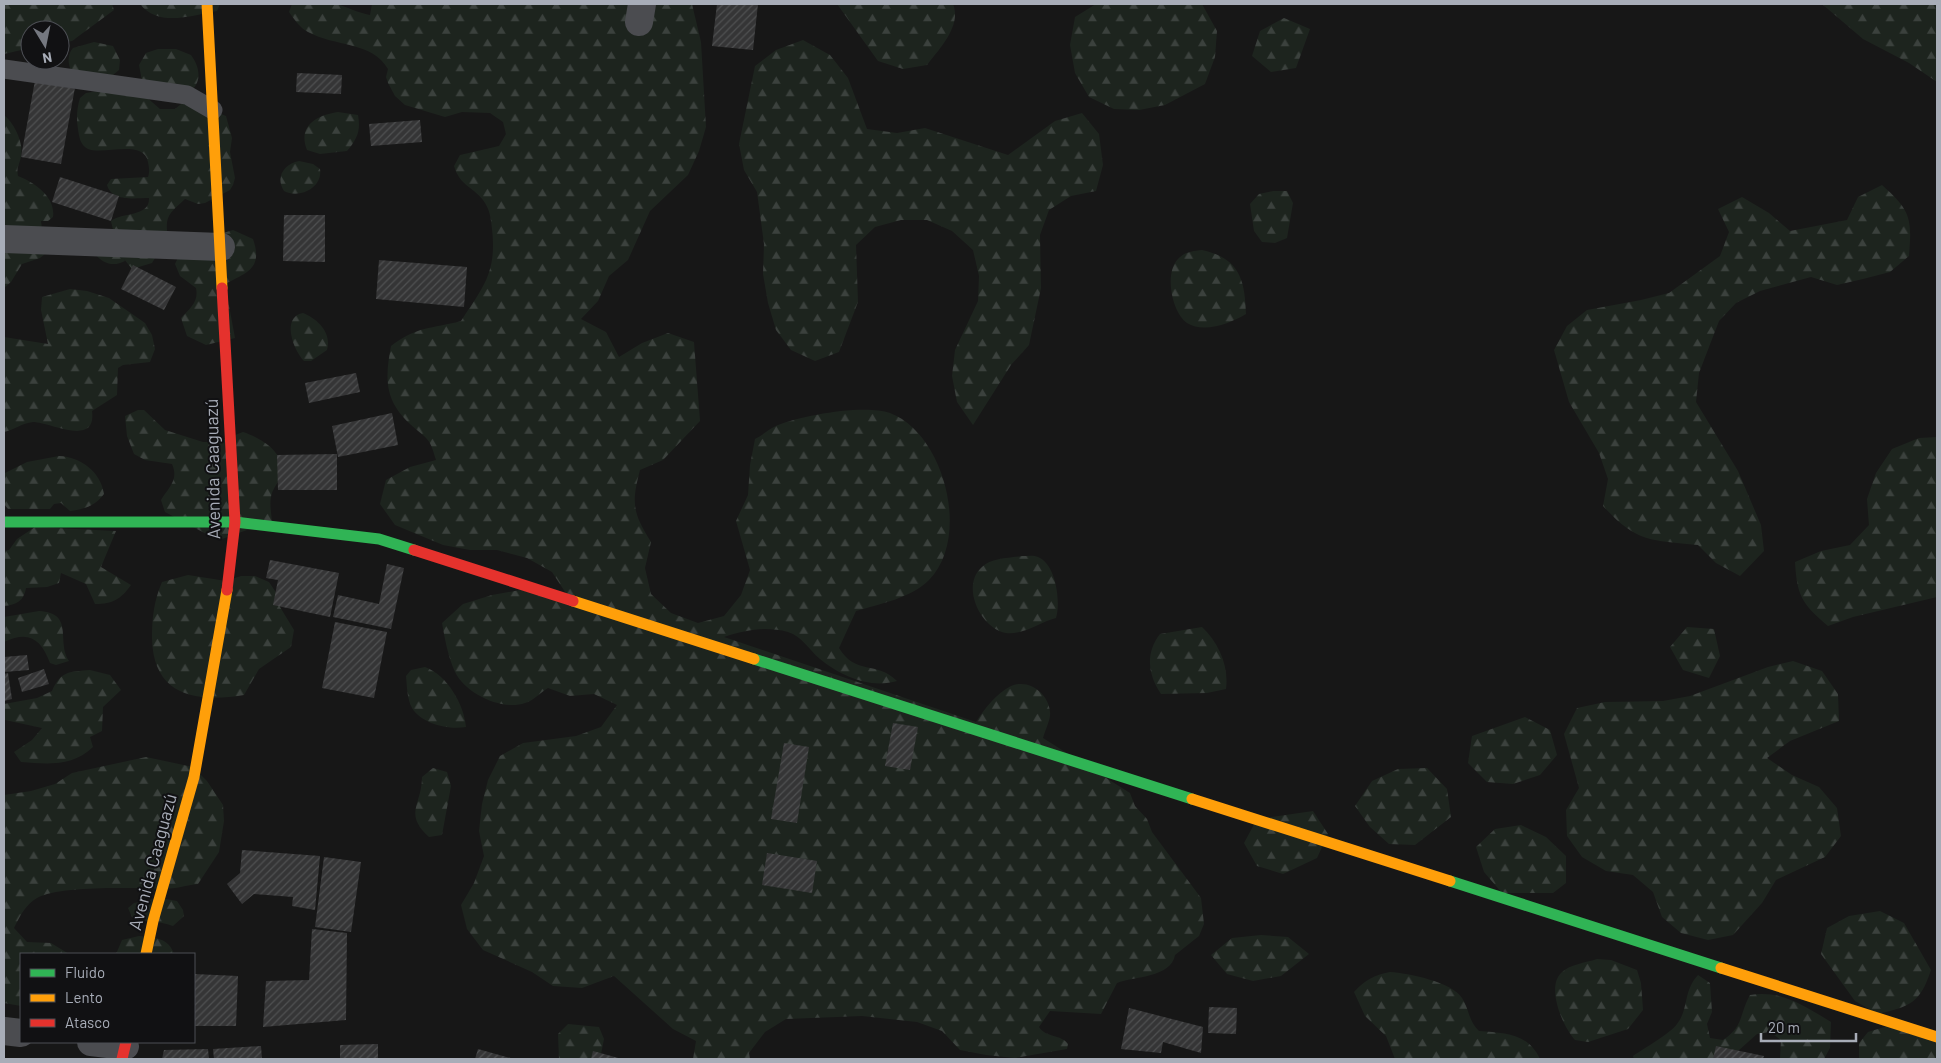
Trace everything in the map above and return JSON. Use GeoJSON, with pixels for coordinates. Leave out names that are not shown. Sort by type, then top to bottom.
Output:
{"type":"FeatureCollection","features":[{"type":"Feature","properties":{"kind":"street","name":"Avenida Caaguazú"},"geometry":{"type":"LineString","coordinates":[[146,953],[153,921],[194,776],[229,578],[236,522],[207,4]]}},
{"type":"Feature","properties":{"kind":"street"},"geometry":{"type":"LineString","coordinates":[[4,239],[221,247]]}},
{"type":"Feature","properties":{"kind":"street"},"geometry":{"type":"LineString","coordinates":[[4,522],[236,522],[378,539],[1937,1037]]}},
{"type":"Feature","properties":{"kind":"street"},"geometry":{"type":"LineString","coordinates":[[4,1031],[20,1033]]}},
{"type":"Feature","properties":{"kind":"street"},"geometry":{"type":"LineString","coordinates":[[97,1043],[124,1049]]}},
{"type":"Feature","properties":{"kind":"lane"},"geometry":{"type":"LineString","coordinates":[[4,69],[187,95],[212,110]]}},
{"type":"Feature","properties":{"kind":"green space"},"geometry":{"type":"Polygon","coordinates":[[[4,4],[112,4],[114,10],[72,41],[70,41],[70,20],[20,20],[20,50],[4,54],[4,4]]]}},
{"type":"Feature","properties":{"kind":"green space"},"geometry":{"type":"Polygon","coordinates":[[[140,4],[220,4],[217,11],[187,17],[166,18],[157,16],[140,4]]]}},
{"type":"Feature","properties":{"kind":"green space"},"geometry":{"type":"Polygon","coordinates":[[[292,4],[336,4],[370,15],[372,4],[692,4],[701,42],[706,127],[699,151],[688,175],[650,211],[628,260],[609,276],[598,301],[581,319],[606,332],[619,357],[642,343],[668,333],[694,342],[700,421],[663,460],[640,470],[635,492],[637,515],[651,542],[645,568],[651,594],[671,613],[698,623],[724,616],[741,595],[750,570],[736,521],[748,495],[750,465],[755,439],[775,426],[789,421],[818,414],[850,410],[890,413],[909,424],[925,442],[938,464],[946,489],[950,514],[948,539],[942,562],[929,580],[922,586],[895,600],[856,611],[839,648],[852,662],[881,671],[897,681],[887,683],[866,682],[846,676],[828,665],[801,640],[788,632],[771,629],[756,630],[724,637],[976,722],[991,702],[1011,686],[1025,684],[1037,689],[1046,699],[1050,712],[1043,738],[1130,793],[1135,806],[1147,819],[1152,832],[1201,898],[1204,924],[1199,936],[1175,955],[1172,963],[1167,968],[1151,975],[1117,983],[1101,1014],[1050,1011],[1039,1027],[1046,1033],[1065,1041],[1068,1044],[1067,1049],[1015,1058],[986,1055],[960,1050],[942,1031],[917,1022],[862,1016],[786,1019],[765,1032],[749,1053],[750,1059],[693,1059],[696,1041],[673,1029],[614,976],[582,988],[553,986],[532,972],[483,950],[467,929],[461,905],[474,883],[484,856],[479,831],[482,804],[488,780],[500,756],[523,743],[576,736],[601,727],[617,705],[594,694],[570,696],[548,688],[528,702],[506,705],[486,699],[467,687],[455,672],[447,648],[442,623],[463,604],[492,595],[520,590],[571,601],[552,572],[527,558],[497,550],[470,550],[443,545],[395,525],[380,504],[386,480],[410,467],[436,460],[427,439],[401,415],[391,397],[388,388],[388,368],[391,346],[417,331],[461,321],[482,289],[487,279],[492,257],[493,244],[490,214],[483,200],[463,182],[454,166],[460,155],[499,146],[506,134],[503,122],[490,113],[462,112],[445,117],[405,105],[395,96],[388,83],[386,77],[388,69],[381,60],[363,49],[319,37],[305,30],[289,12],[292,4]]]}},
{"type":"Feature","properties":{"kind":"green space"},"geometry":{"type":"Polygon","coordinates":[[[837,4],[953,4],[955,12],[952,29],[948,37],[927,65],[903,69],[878,61],[837,4]]]}},
{"type":"Feature","properties":{"kind":"green space"},"geometry":{"type":"Polygon","coordinates":[[[1096,4],[1202,4],[1217,31],[1215,57],[1205,84],[1165,105],[1139,110],[1114,109],[1089,97],[1075,73],[1070,45],[1075,17],[1096,4]]]}},
{"type":"Feature","properties":{"kind":"green space"},"geometry":{"type":"Polygon","coordinates":[[[1822,4],[1937,4],[1937,82],[1909,63],[1863,39],[1822,4]]]}},
{"type":"Feature","properties":{"kind":"green space"},"geometry":{"type":"Polygon","coordinates":[[[1284,18],[1310,29],[1296,68],[1271,72],[1252,56],[1260,31],[1284,18]]]}},
{"type":"Feature","properties":{"kind":"green space"},"geometry":{"type":"Polygon","coordinates":[[[803,40],[830,55],[848,78],[867,129],[897,133],[925,128],[1008,155],[1055,121],[1082,113],[1099,134],[1103,165],[1096,191],[1071,196],[1049,210],[1040,235],[1041,288],[1029,345],[1011,365],[973,425],[957,402],[952,376],[955,350],[978,301],[979,276],[973,250],[952,231],[927,220],[901,220],[875,227],[856,245],[858,302],[839,352],[815,361],[791,350],[776,330],[768,303],[763,274],[764,244],[757,192],[744,170],[739,144],[755,66],[776,50],[803,40]]]}},
{"type":"Feature","properties":{"kind":"green space"},"geometry":{"type":"Polygon","coordinates":[[[94,42],[113,46],[120,60],[119,70],[108,79],[71,71],[70,53],[73,48],[94,42]]]}},
{"type":"Feature","properties":{"kind":"green space"},"geometry":{"type":"Polygon","coordinates":[[[158,49],[176,49],[191,55],[198,72],[198,81],[193,89],[143,86],[139,65],[146,53],[158,49]]]}},
{"type":"Feature","properties":{"kind":"green space"},"geometry":{"type":"Polygon","coordinates":[[[115,88],[144,95],[160,109],[175,109],[186,100],[226,116],[232,138],[230,152],[235,178],[230,190],[205,203],[198,204],[185,199],[169,215],[167,224],[168,237],[152,263],[132,269],[124,259],[125,261],[121,263],[109,264],[95,254],[114,234],[111,221],[140,211],[148,204],[149,198],[119,197],[107,185],[111,179],[148,177],[148,162],[145,155],[131,149],[88,149],[80,140],[77,125],[80,98],[86,93],[115,88]]]}},
{"type":"Feature","properties":{"kind":"green space"},"geometry":{"type":"Polygon","coordinates":[[[338,112],[358,115],[359,126],[357,134],[347,151],[320,154],[307,150],[305,134],[311,123],[323,116],[338,112]]]}},
{"type":"Feature","properties":{"kind":"green space"},"geometry":{"type":"Polygon","coordinates":[[[4,115],[15,128],[20,139],[22,151],[17,170],[18,176],[31,182],[43,191],[51,203],[53,217],[48,221],[41,221],[45,254],[40,258],[22,264],[11,282],[4,288],[4,115]]]}},
{"type":"Feature","properties":{"kind":"green space"},"geometry":{"type":"Polygon","coordinates":[[[299,161],[313,164],[320,169],[318,182],[303,193],[296,194],[284,191],[280,181],[282,172],[289,165],[299,161]]]}},
{"type":"Feature","properties":{"kind":"green space"},"geometry":{"type":"Polygon","coordinates":[[[1882,185],[1899,202],[1908,216],[1910,233],[1909,256],[1890,272],[1837,285],[1811,277],[1760,291],[1736,303],[1719,321],[1699,373],[1696,402],[1738,471],[1761,525],[1764,551],[1740,576],[1716,563],[1698,545],[1645,538],[1625,527],[1603,506],[1608,479],[1599,453],[1569,402],[1554,350],[1567,326],[1587,310],[1669,293],[1720,256],[1729,232],[1718,209],[1742,197],[1769,213],[1790,231],[1847,220],[1858,197],[1882,185]]]}},
{"type":"Feature","properties":{"kind":"green space"},"geometry":{"type":"Polygon","coordinates":[[[1287,191],[1293,203],[1287,238],[1275,243],[1262,242],[1254,231],[1250,204],[1259,194],[1287,191]]]}},
{"type":"Feature","properties":{"kind":"green space"},"geometry":{"type":"Polygon","coordinates":[[[233,230],[253,239],[256,249],[255,263],[247,272],[225,284],[235,338],[206,345],[187,336],[181,318],[195,301],[197,293],[196,288],[180,276],[175,264],[184,245],[233,230]]]}},
{"type":"Feature","properties":{"kind":"green space"},"geometry":{"type":"Polygon","coordinates":[[[1202,250],[1224,258],[1238,272],[1244,290],[1246,314],[1225,324],[1201,328],[1187,323],[1177,311],[1172,293],[1171,274],[1174,265],[1180,257],[1192,251],[1202,250]]]}},
{"type":"Feature","properties":{"kind":"green space"},"geometry":{"type":"Polygon","coordinates":[[[70,289],[87,291],[109,298],[145,323],[152,335],[155,349],[150,362],[123,365],[118,368],[117,395],[92,411],[92,422],[87,428],[80,431],[71,430],[33,422],[4,432],[4,337],[48,344],[41,310],[42,297],[70,289]]]}},
{"type":"Feature","properties":{"kind":"green space"},"geometry":{"type":"Polygon","coordinates":[[[303,313],[319,323],[326,332],[328,344],[327,350],[311,361],[304,361],[300,356],[291,334],[292,321],[296,316],[303,313]]]}},
{"type":"Feature","properties":{"kind":"green space"},"geometry":{"type":"Polygon","coordinates":[[[138,410],[144,410],[165,430],[203,442],[217,442],[243,432],[271,447],[280,460],[281,467],[279,478],[271,496],[272,521],[222,539],[210,536],[165,512],[161,500],[174,479],[174,470],[172,464],[145,460],[134,454],[127,436],[125,416],[138,410]]]}},
{"type":"Feature","properties":{"kind":"green space"},"geometry":{"type":"Polygon","coordinates":[[[1937,437],[1937,597],[1853,617],[1828,626],[1812,612],[1802,598],[1797,583],[1795,562],[1821,551],[1850,545],[1869,525],[1867,499],[1876,473],[1892,449],[1919,438],[1937,437]]]}},
{"type":"Feature","properties":{"kind":"green space"},"geometry":{"type":"Polygon","coordinates":[[[59,456],[75,459],[89,467],[102,486],[104,494],[101,498],[89,506],[70,511],[61,503],[54,504],[50,509],[8,509],[4,504],[5,473],[27,462],[59,456]]]}},
{"type":"Feature","properties":{"kind":"green space"},"geometry":{"type":"Polygon","coordinates":[[[35,527],[116,531],[101,567],[131,585],[116,600],[95,604],[86,584],[61,573],[59,583],[47,587],[26,588],[19,602],[4,606],[4,551],[9,550],[17,539],[35,527]]]}},
{"type":"Feature","properties":{"kind":"green space"},"geometry":{"type":"Polygon","coordinates":[[[1022,556],[1038,557],[1049,567],[1056,584],[1058,603],[1056,618],[1026,630],[1006,633],[997,630],[989,624],[982,615],[976,606],[973,585],[976,575],[986,564],[1001,559],[1022,556]]]}},
{"type":"Feature","properties":{"kind":"green space"},"geometry":{"type":"Polygon","coordinates":[[[188,575],[226,581],[241,576],[255,576],[269,582],[277,594],[280,607],[294,630],[291,647],[259,669],[244,695],[210,698],[194,696],[180,691],[169,684],[160,672],[154,657],[152,638],[153,616],[157,596],[162,582],[188,575]]]}},
{"type":"Feature","properties":{"kind":"green space"},"geometry":{"type":"Polygon","coordinates":[[[39,611],[50,613],[61,622],[65,653],[69,661],[56,665],[50,663],[43,648],[33,639],[27,637],[13,638],[4,642],[4,617],[39,611]]]}},
{"type":"Feature","properties":{"kind":"green space"},"geometry":{"type":"Polygon","coordinates":[[[1202,627],[1222,655],[1227,680],[1226,689],[1207,693],[1161,694],[1153,679],[1150,664],[1150,656],[1155,641],[1160,634],[1202,627]]]}},
{"type":"Feature","properties":{"kind":"green space"},"geometry":{"type":"Polygon","coordinates":[[[1687,627],[1714,629],[1720,656],[1709,678],[1683,670],[1670,647],[1687,627]]]}},
{"type":"Feature","properties":{"kind":"green space"},"geometry":{"type":"Polygon","coordinates":[[[1793,661],[1822,671],[1838,694],[1839,721],[1790,741],[1767,758],[1792,775],[1819,787],[1837,808],[1841,836],[1825,857],[1776,880],[1762,903],[1733,935],[1708,940],[1681,933],[1662,917],[1653,892],[1633,875],[1606,871],[1582,857],[1567,836],[1566,810],[1579,788],[1564,734],[1577,708],[1605,702],[1663,701],[1690,696],[1768,667],[1793,661]]]}},
{"type":"Feature","properties":{"kind":"green space"},"geometry":{"type":"Polygon","coordinates":[[[425,667],[447,683],[453,691],[462,709],[466,727],[451,728],[436,725],[416,714],[408,697],[406,676],[411,670],[425,667]]]}},
{"type":"Feature","properties":{"kind":"green space"},"geometry":{"type":"Polygon","coordinates":[[[90,670],[110,675],[121,690],[103,707],[102,731],[90,737],[93,747],[77,758],[59,763],[21,762],[14,752],[32,740],[42,728],[5,720],[4,704],[37,698],[52,691],[59,679],[67,673],[90,670]]]}},
{"type":"Feature","properties":{"kind":"green space"},"geometry":{"type":"Polygon","coordinates":[[[1525,717],[1550,730],[1557,755],[1540,775],[1513,784],[1487,782],[1468,763],[1472,736],[1525,717]]]}},
{"type":"Feature","properties":{"kind":"green space"},"geometry":{"type":"Polygon","coordinates":[[[146,757],[193,767],[207,781],[223,805],[224,821],[219,852],[198,884],[168,889],[80,889],[48,894],[37,898],[23,911],[14,928],[27,942],[51,943],[67,953],[20,953],[20,1006],[4,1003],[4,795],[31,791],[55,784],[72,773],[146,757]]]}},
{"type":"Feature","properties":{"kind":"green space"},"geometry":{"type":"Polygon","coordinates":[[[433,768],[447,772],[451,786],[442,835],[429,837],[421,829],[415,815],[422,777],[433,768]]]}},
{"type":"Feature","properties":{"kind":"green space"},"geometry":{"type":"Polygon","coordinates":[[[1427,768],[1447,789],[1451,817],[1415,845],[1389,844],[1370,827],[1355,806],[1372,781],[1398,769],[1427,768]]]}},
{"type":"Feature","properties":{"kind":"green space"},"geometry":{"type":"Polygon","coordinates":[[[1313,811],[1328,834],[1317,858],[1283,874],[1257,866],[1244,843],[1257,819],[1313,811]]]}},
{"type":"Feature","properties":{"kind":"green space"},"geometry":{"type":"Polygon","coordinates":[[[1521,825],[1546,837],[1566,856],[1566,883],[1553,893],[1502,893],[1484,872],[1476,847],[1495,829],[1521,825]]]}},
{"type":"Feature","properties":{"kind":"green space"},"geometry":{"type":"Polygon","coordinates":[[[160,898],[177,901],[183,910],[184,916],[173,926],[143,921],[132,917],[128,908],[134,903],[160,898]]]}},
{"type":"Feature","properties":{"kind":"green space"},"geometry":{"type":"Polygon","coordinates":[[[1880,911],[1904,923],[1931,970],[1923,990],[1913,1001],[1899,1008],[1878,1014],[1855,1001],[1821,954],[1827,928],[1849,916],[1880,911]]]}},
{"type":"Feature","properties":{"kind":"green space"},"geometry":{"type":"Polygon","coordinates":[[[1261,935],[1288,937],[1309,954],[1281,976],[1253,981],[1227,974],[1211,955],[1232,938],[1261,935]]]}},
{"type":"Feature","properties":{"kind":"green space"},"geometry":{"type":"Polygon","coordinates":[[[139,936],[160,939],[169,945],[174,953],[116,953],[122,940],[139,936]]]}},
{"type":"Feature","properties":{"kind":"green space"},"geometry":{"type":"Polygon","coordinates":[[[1597,959],[1611,960],[1637,970],[1641,983],[1643,1010],[1628,1029],[1588,1042],[1575,1040],[1561,1017],[1558,1007],[1555,988],[1557,980],[1565,970],[1597,959]]]}},
{"type":"Feature","properties":{"kind":"green space"},"geometry":{"type":"Polygon","coordinates":[[[1390,972],[1418,976],[1449,987],[1462,998],[1473,1023],[1479,1031],[1507,1034],[1522,1039],[1535,1050],[1540,1059],[1395,1059],[1386,1036],[1365,1016],[1354,992],[1370,979],[1390,972]]]}},
{"type":"Feature","properties":{"kind":"green space"},"geometry":{"type":"Polygon","coordinates":[[[1698,975],[1710,983],[1712,1012],[1707,1024],[1710,1038],[1723,1040],[1735,1030],[1750,995],[1762,994],[1783,997],[1812,1010],[1831,1022],[1830,1048],[1824,1059],[1780,1059],[1781,1040],[1770,1032],[1757,1034],[1729,1059],[1634,1059],[1633,1056],[1674,1028],[1681,1018],[1690,987],[1698,975]]]}},
{"type":"Feature","properties":{"kind":"green space"},"geometry":{"type":"Polygon","coordinates":[[[568,1024],[599,1027],[604,1039],[600,1059],[559,1059],[558,1034],[568,1024]]]}},
{"type":"Feature","properties":{"kind":"green space"},"geometry":{"type":"Polygon","coordinates":[[[1891,1025],[1937,1036],[1937,1059],[1859,1059],[1859,1043],[1868,1032],[1891,1025]]]}},
{"type":"Feature","properties":{"kind":"building"},"geometry":{"type":"Polygon","coordinates":[[[717,4],[758,4],[753,50],[712,46],[717,4]]]}},
{"type":"Feature","properties":{"kind":"building"},"geometry":{"type":"Polygon","coordinates":[[[297,73],[342,75],[341,94],[296,92],[297,73]]]}},
{"type":"Feature","properties":{"kind":"building"},"geometry":{"type":"Polygon","coordinates":[[[36,75],[76,82],[61,164],[21,157],[36,75]]]}},
{"type":"Feature","properties":{"kind":"building"},"geometry":{"type":"Polygon","coordinates":[[[420,120],[422,142],[371,146],[369,124],[420,120]]]}},
{"type":"Feature","properties":{"kind":"building"},"geometry":{"type":"Polygon","coordinates":[[[60,177],[119,196],[111,221],[52,202],[60,177]]]}},
{"type":"Feature","properties":{"kind":"building"},"geometry":{"type":"Polygon","coordinates":[[[284,215],[325,215],[325,262],[283,261],[284,215]]]}},
{"type":"Feature","properties":{"kind":"building"},"geometry":{"type":"Polygon","coordinates":[[[379,260],[467,267],[464,307],[376,299],[379,260]]]}},
{"type":"Feature","properties":{"kind":"building"},"geometry":{"type":"Polygon","coordinates":[[[133,265],[176,287],[164,310],[121,289],[133,265]]]}},
{"type":"Feature","properties":{"kind":"building"},"geometry":{"type":"Polygon","coordinates":[[[356,373],[360,392],[309,403],[305,383],[356,373]]]}},
{"type":"Feature","properties":{"kind":"building"},"geometry":{"type":"Polygon","coordinates":[[[392,413],[398,445],[338,457],[332,426],[392,413]]]}},
{"type":"Feature","properties":{"kind":"building"},"geometry":{"type":"Polygon","coordinates":[[[337,454],[337,490],[278,490],[277,455],[337,454]]]}},
{"type":"Feature","properties":{"kind":"building"},"geometry":{"type":"Polygon","coordinates":[[[270,560],[339,573],[330,617],[273,605],[278,580],[266,578],[270,560]]]}},
{"type":"Feature","properties":{"kind":"building"},"geometry":{"type":"Polygon","coordinates":[[[387,564],[404,568],[391,629],[333,617],[338,595],[379,604],[387,564]]]}},
{"type":"Feature","properties":{"kind":"building"},"geometry":{"type":"Polygon","coordinates":[[[335,622],[387,632],[374,698],[322,688],[335,622]]]}},
{"type":"Feature","properties":{"kind":"building"},"geometry":{"type":"Polygon","coordinates":[[[27,655],[29,670],[4,672],[4,657],[27,655]]]}},
{"type":"Feature","properties":{"kind":"building"},"geometry":{"type":"Polygon","coordinates":[[[44,669],[49,684],[22,692],[18,678],[44,669]]]}},
{"type":"Feature","properties":{"kind":"building"},"geometry":{"type":"Polygon","coordinates":[[[8,673],[12,699],[4,701],[4,674],[8,673]]]}},
{"type":"Feature","properties":{"kind":"building"},"geometry":{"type":"Polygon","coordinates":[[[893,723],[918,727],[910,770],[885,766],[893,723]]]}},
{"type":"Feature","properties":{"kind":"building"},"geometry":{"type":"Polygon","coordinates":[[[784,743],[809,747],[797,823],[771,819],[784,743]]]}},
{"type":"Feature","properties":{"kind":"building"},"geometry":{"type":"Polygon","coordinates":[[[242,850],[320,856],[315,910],[292,906],[293,897],[254,894],[242,904],[227,884],[240,873],[242,850]]]}},
{"type":"Feature","properties":{"kind":"building"},"geometry":{"type":"Polygon","coordinates":[[[767,853],[817,861],[812,893],[762,885],[767,853]]]}},
{"type":"Feature","properties":{"kind":"building"},"geometry":{"type":"Polygon","coordinates":[[[324,857],[361,862],[351,932],[315,927],[324,857]]]}},
{"type":"Feature","properties":{"kind":"building"},"geometry":{"type":"Polygon","coordinates":[[[312,929],[347,933],[346,1020],[263,1027],[266,981],[309,980],[312,929]]]}},
{"type":"Feature","properties":{"kind":"building"},"geometry":{"type":"Polygon","coordinates":[[[195,974],[238,976],[236,1026],[195,1026],[195,974]]]}},
{"type":"Feature","properties":{"kind":"building"},"geometry":{"type":"Polygon","coordinates":[[[1209,1007],[1237,1008],[1236,1034],[1208,1033],[1209,1007]]]}},
{"type":"Feature","properties":{"kind":"building"},"geometry":{"type":"Polygon","coordinates":[[[1129,1008],[1203,1027],[1201,1053],[1163,1042],[1161,1053],[1121,1049],[1129,1008]]]}},
{"type":"Feature","properties":{"kind":"building"},"geometry":{"type":"Polygon","coordinates":[[[378,1044],[378,1059],[340,1059],[340,1045],[378,1044]]]}},
{"type":"Feature","properties":{"kind":"building"},"geometry":{"type":"Polygon","coordinates":[[[261,1046],[262,1059],[214,1059],[213,1049],[261,1046]]]}},
{"type":"Feature","properties":{"kind":"building"},"geometry":{"type":"Polygon","coordinates":[[[1716,1046],[1764,1056],[1763,1059],[1713,1059],[1716,1046]]]}},
{"type":"Feature","properties":{"kind":"building"},"geometry":{"type":"Polygon","coordinates":[[[208,1049],[209,1059],[162,1059],[164,1050],[208,1049]]]}},
{"type":"Feature","properties":{"kind":"building"},"geometry":{"type":"Polygon","coordinates":[[[478,1049],[514,1059],[475,1059],[478,1049]]]}},
{"type":"Feature","properties":{"kind":"building"},"geometry":{"type":"Polygon","coordinates":[[[593,1051],[622,1059],[591,1059],[593,1051]]]}},
{"type":"Feature","properties":{"kind":"traffic: fast"},"geometry":{"type":"LineString","coordinates":[[4,522],[235,522],[379,539],[414,550]]}},
{"type":"Feature","properties":{"kind":"traffic: fast"},"geometry":{"type":"LineString","coordinates":[[754,659],[1192,799]]}},
{"type":"Feature","properties":{"kind":"traffic: fast"},"geometry":{"type":"LineString","coordinates":[[1450,881],[1721,968]]}},
{"type":"Feature","properties":{"kind":"traffic: slow"},"geometry":{"type":"LineString","coordinates":[[207,4],[222,288]]}},
{"type":"Feature","properties":{"kind":"traffic: slow"},"geometry":{"type":"LineString","coordinates":[[146,953],[153,921],[194,777],[227,590]]}},
{"type":"Feature","properties":{"kind":"traffic: slow"},"geometry":{"type":"LineString","coordinates":[[573,601],[754,659]]}},
{"type":"Feature","properties":{"kind":"traffic: slow"},"geometry":{"type":"LineString","coordinates":[[1192,799],[1450,881]]}},
{"type":"Feature","properties":{"kind":"traffic: slow"},"geometry":{"type":"LineString","coordinates":[[1721,968],[1937,1037]]}},
{"type":"Feature","properties":{"kind":"traffic: jam"},"geometry":{"type":"LineString","coordinates":[[222,288],[235,522],[227,590]]}},
{"type":"Feature","properties":{"kind":"traffic: jam"},"geometry":{"type":"LineString","coordinates":[[414,550],[573,601]]}},
{"type":"Feature","properties":{"kind":"traffic: jam"},"geometry":{"type":"LineString","coordinates":[[122,1059],[126,1043]]}}]}
